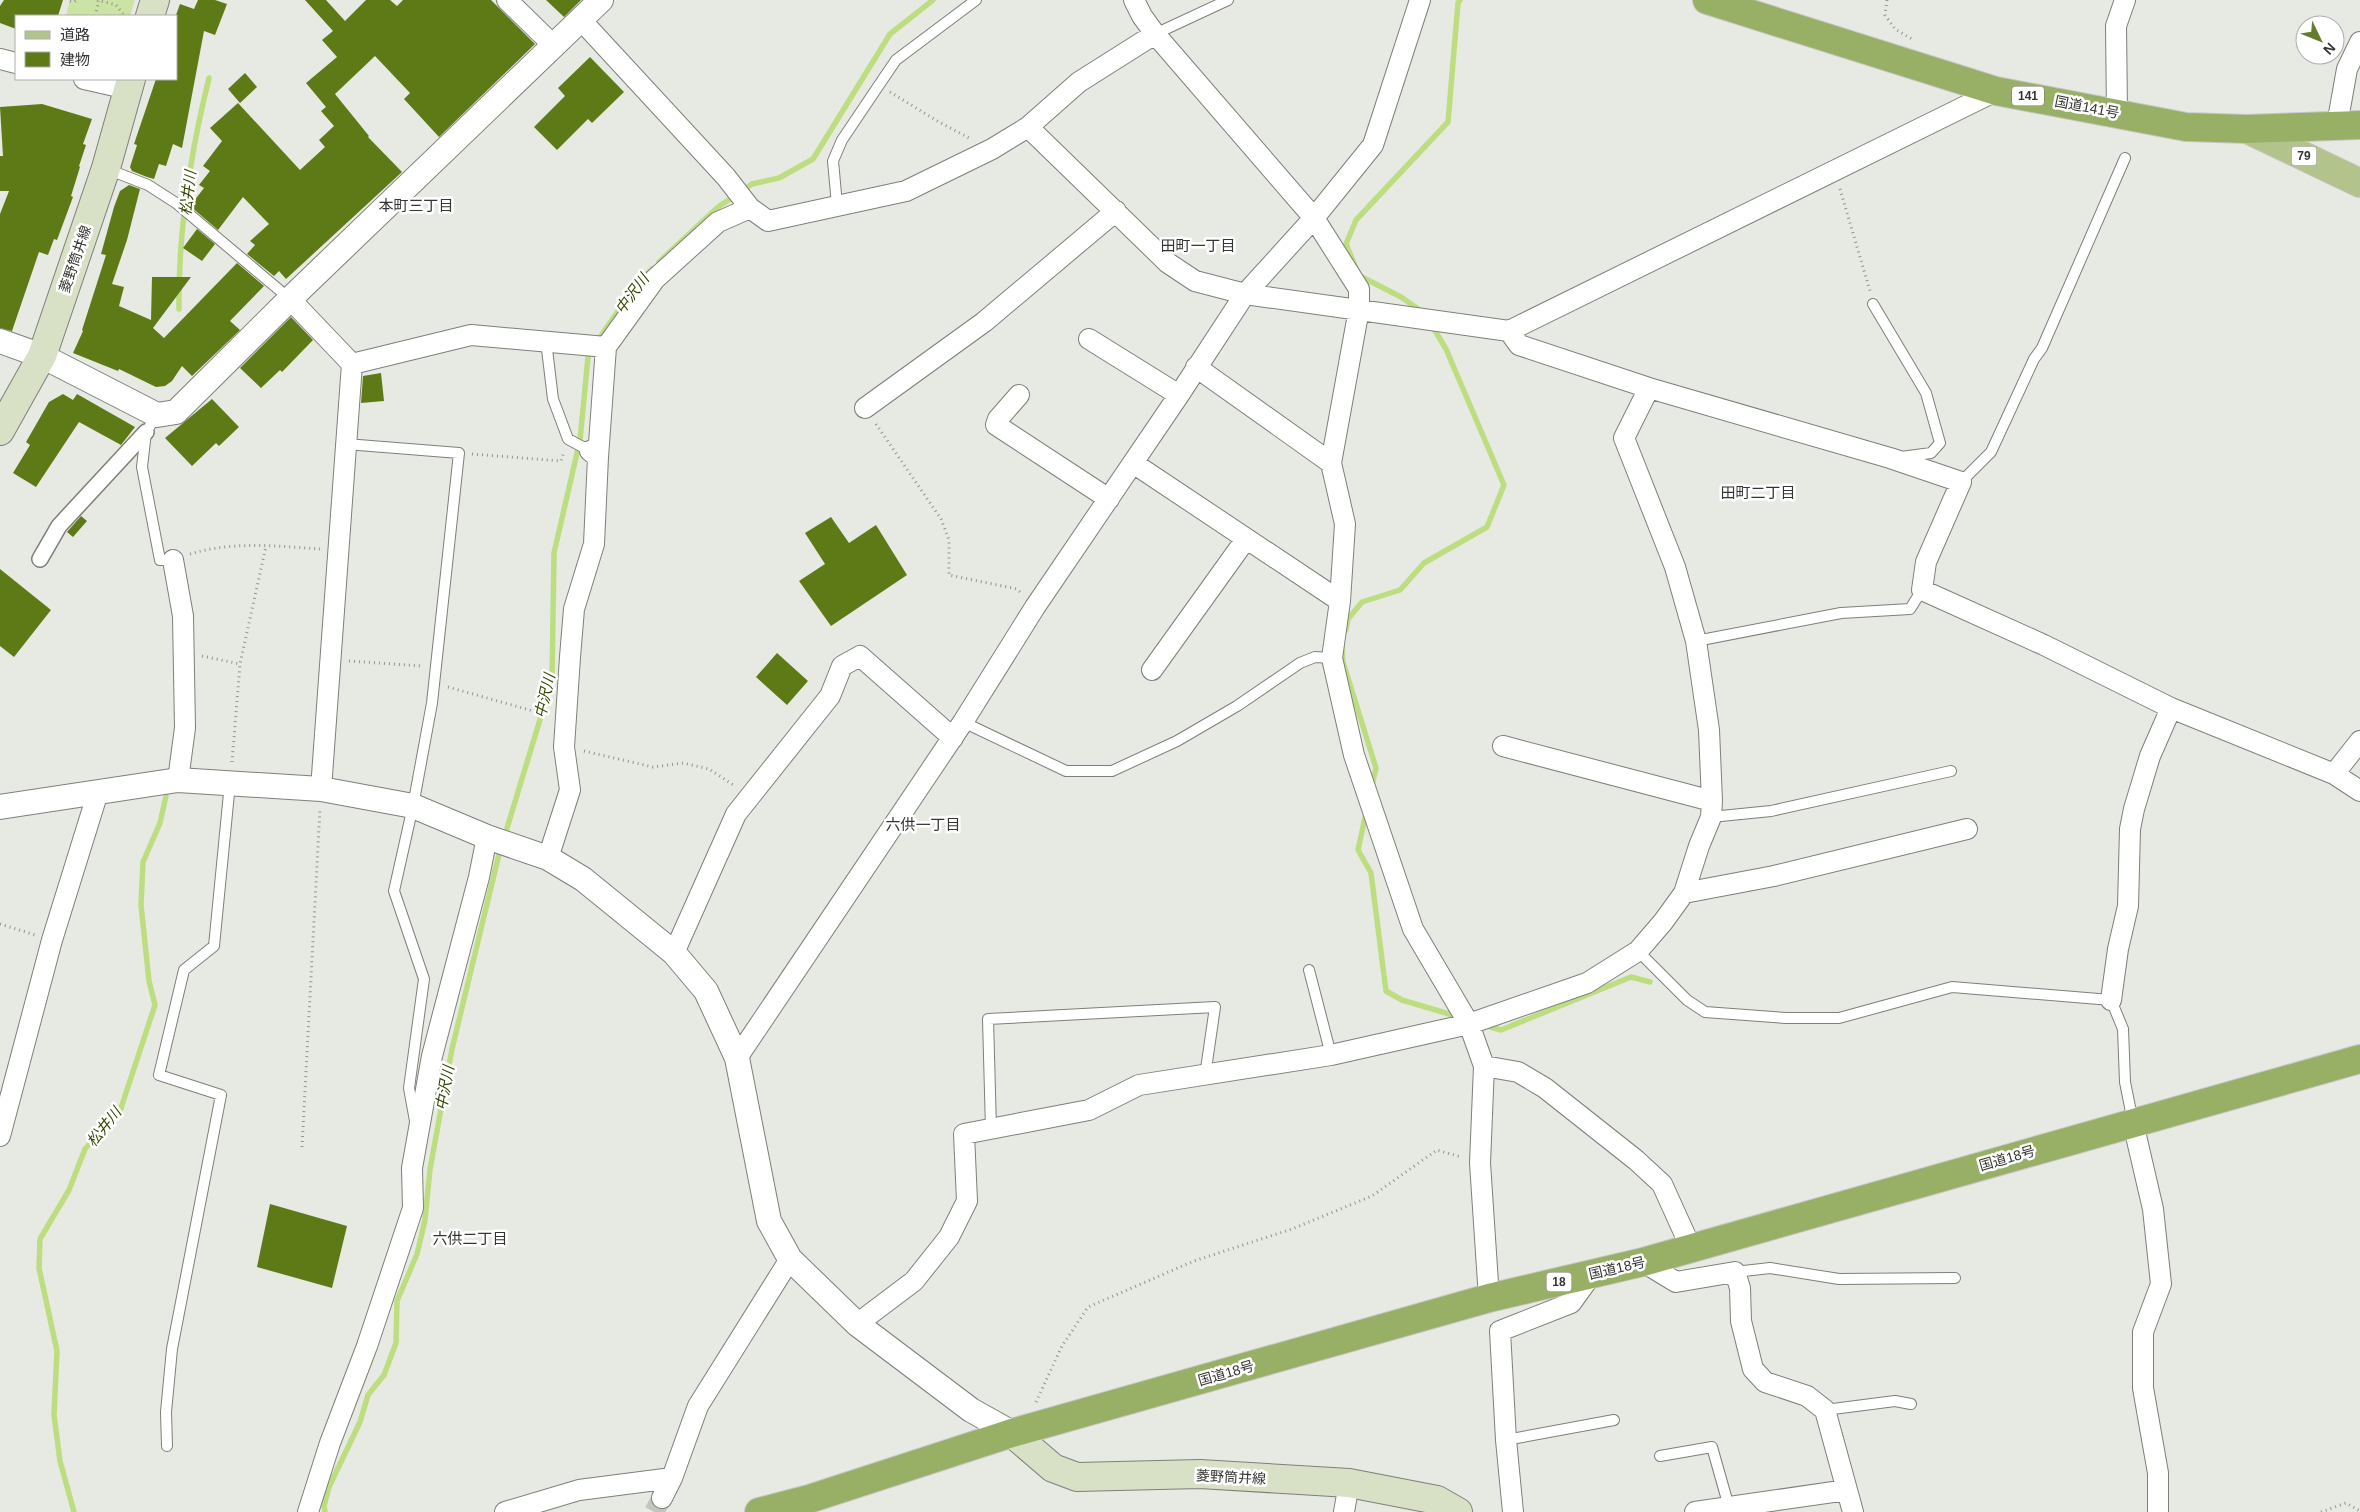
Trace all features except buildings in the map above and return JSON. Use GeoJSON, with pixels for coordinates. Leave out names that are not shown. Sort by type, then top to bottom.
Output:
{"type":"FeatureCollection","features":[{"type":"Feature","properties":{"kind":"highway","name":"国道141号"},"geometry":{"type":"LineString","coordinates":[[1706,0],[1996,90],[2186,127],[2248,129],[2348,125]]}},
{"type":"Feature","properties":{"kind":"highway","name":"国道18号"},"geometry":{"type":"LineString","coordinates":[[759,1512],[811,1506],[1018,1432],[1489,1298],[1643,1262],[2360,1059]]}},
{"type":"Feature","properties":{"kind":"main road"},"geometry":{"type":"LineString","coordinates":[[138,12],[155,0]]}},
{"type":"Feature","properties":{"kind":"main road","name":"菱野筒井線"},"geometry":{"type":"LineString","coordinates":[[0,431],[42,356],[106,168],[129,84]]}},
{"type":"Feature","properties":{"kind":"main road","name":"79"},"geometry":{"type":"LineString","coordinates":[[2248,129],[2360,183]]}},
{"type":"Feature","properties":{"kind":"main road","name":"菱野筒井線"},"geometry":{"type":"LineString","coordinates":[[1018,1432],[1053,1468],[1077,1477],[1200,1474],[1349,1483],[1438,1500],[1458,1512]]}},
{"type":"Feature","properties":{"kind":"street"},"geometry":{"type":"LineString","coordinates":[[507,0],[554,46]]}},
{"type":"Feature","properties":{"kind":"street"},"geometry":{"type":"LineString","coordinates":[[40,559],[58,526],[151,424],[176,412],[290,299],[601,0]]}},
{"type":"Feature","properties":{"kind":"street"},"geometry":{"type":"LineString","coordinates":[[1134,0],[1142,16],[1155,34],[1314,218],[1358,290],[1359,309],[1331,463],[1344,524],[1340,601],[1332,658],[1354,755],[1413,929],[1469,1024],[1484,1066],[1480,1163],[1489,1298]]}},
{"type":"Feature","properties":{"kind":"street"},"geometry":{"type":"LineString","coordinates":[[737,1058],[958,730],[1035,607],[1245,294],[1314,218],[1373,145],[1420,0]]}},
{"type":"Feature","properties":{"kind":"street"},"geometry":{"type":"LineString","coordinates":[[2117,113],[2116,26],[2125,0]]}},
{"type":"Feature","properties":{"kind":"street"},"geometry":{"type":"LineString","coordinates":[[581,20],[726,177],[747,203],[768,221],[906,190],[992,149],[1028,127],[1079,82],[1155,34]]}},
{"type":"Feature","properties":{"kind":"street"},"geometry":{"type":"LineString","coordinates":[[2348,125],[2347,69],[2360,42]]}},
{"type":"Feature","properties":{"kind":"street"},"geometry":{"type":"LineString","coordinates":[[0,59],[15,63]]}},
{"type":"Feature","properties":{"kind":"street"},"geometry":{"type":"LineString","coordinates":[[93,80],[129,84]]}},
{"type":"Feature","properties":{"kind":"street"},"geometry":{"type":"LineString","coordinates":[[1028,127],[1168,263],[1195,281],[1245,294],[1509,331],[1996,90]]}},
{"type":"Feature","properties":{"kind":"street"},"geometry":{"type":"LineString","coordinates":[[548,858],[570,790],[564,747],[574,609],[594,544],[594,454],[606,347],[655,279],[718,222],[747,203]]}},
{"type":"Feature","properties":{"kind":"street"},"geometry":{"type":"LineString","coordinates":[[865,408],[984,322],[1116,211]]}},
{"type":"Feature","properties":{"kind":"street"},"geometry":{"type":"LineString","coordinates":[[290,299],[352,364],[321,789]]}},
{"type":"Feature","properties":{"kind":"street"},"geometry":{"type":"LineString","coordinates":[[1509,331],[1518,345],[1649,388],[1890,458],[1961,482],[1926,562],[1922,590],[2044,645],[2171,708],[2334,774],[2360,791]]}},
{"type":"Feature","properties":{"kind":"street"},"geometry":{"type":"LineString","coordinates":[[352,364],[471,335],[606,347]]}},
{"type":"Feature","properties":{"kind":"street"},"geometry":{"type":"LineString","coordinates":[[1089,339],[1179,395]]}},
{"type":"Feature","properties":{"kind":"street"},"geometry":{"type":"LineString","coordinates":[[0,341],[42,356],[151,424]]}},
{"type":"Feature","properties":{"kind":"street"},"geometry":{"type":"LineString","coordinates":[[1196,367],[1331,463]]}},
{"type":"Feature","properties":{"kind":"street"},"geometry":{"type":"LineString","coordinates":[[857,1324],[914,1281],[949,1237],[967,1200],[964,1134],[1089,1110],[1138,1085],[1206,1076],[1331,1055],[1469,1024],[1587,983],[1638,951],[1663,922],[1684,893],[1712,809],[1709,730],[1696,641],[1675,567],[1624,438],[1649,388]]}},
{"type":"Feature","properties":{"kind":"street"},"geometry":{"type":"LineString","coordinates":[[1019,395],[998,419],[996,425],[1109,499]]}},
{"type":"Feature","properties":{"kind":"street"},"geometry":{"type":"LineString","coordinates":[[1133,463],[1340,601]]}},
{"type":"Feature","properties":{"kind":"street"},"geometry":{"type":"LineString","coordinates":[[1152,670],[1246,539]]}},
{"type":"Feature","properties":{"kind":"street"},"geometry":{"type":"LineString","coordinates":[[173,560],[183,616],[185,728],[174,781]]}},
{"type":"Feature","properties":{"kind":"street"},"geometry":{"type":"LineString","coordinates":[[674,953],[736,814],[830,696],[842,666],[860,656],[958,730]]}},
{"type":"Feature","properties":{"kind":"street"},"geometry":{"type":"LineString","coordinates":[[2112,1000],[2118,949],[2128,906],[2130,829],[2134,809],[2150,756],[2171,708]]}},
{"type":"Feature","properties":{"kind":"street"},"geometry":{"type":"LineString","coordinates":[[2334,774],[2360,741]]}},
{"type":"Feature","properties":{"kind":"street"},"geometry":{"type":"LineString","coordinates":[[1503,746],[1712,809]]}},
{"type":"Feature","properties":{"kind":"street"},"geometry":{"type":"LineString","coordinates":[[0,807],[174,781],[230,782],[321,789],[413,806],[489,837],[548,858],[583,879],[674,953],[706,991],[737,1058],[769,1221],[790,1259],[857,1324],[970,1410],[1018,1432]]}},
{"type":"Feature","properties":{"kind":"street"},"geometry":{"type":"LineString","coordinates":[[1,1132],[52,940],[98,792]]}},
{"type":"Feature","properties":{"kind":"street"},"geometry":{"type":"LineString","coordinates":[[1684,893],[1774,876],[1967,829]]}},
{"type":"Feature","properties":{"kind":"street"},"geometry":{"type":"LineString","coordinates":[[308,1512],[330,1443],[367,1346],[413,1208],[412,1168],[432,1056],[489,837]]}},
{"type":"Feature","properties":{"kind":"street"},"geometry":{"type":"LineString","coordinates":[[1484,1066],[1518,1072],[1545,1088],[1636,1160],[1662,1184],[1691,1248]]}},
{"type":"Feature","properties":{"kind":"street"},"geometry":{"type":"LineString","coordinates":[[2133,1122],[2153,1209],[2161,1284],[2143,1332],[2142,1388],[2158,1473],[2158,1512]]}},
{"type":"Feature","properties":{"kind":"street"},"geometry":{"type":"LineString","coordinates":[[662,1498],[672,1478],[698,1406],[790,1259]]}},
{"type":"Feature","properties":{"kind":"street"},"geometry":{"type":"LineString","coordinates":[[1643,1262],[1676,1282],[1735,1272],[1740,1288],[1741,1321],[1753,1369],[1765,1382],[1808,1396],[1825,1410],[1853,1512]]}},
{"type":"Feature","properties":{"kind":"street"},"geometry":{"type":"LineString","coordinates":[[1514,1512],[1506,1440],[1500,1332],[1571,1303],[1592,1274]]}},
{"type":"Feature","properties":{"kind":"street"},"geometry":{"type":"LineString","coordinates":[[505,1512],[579,1490],[672,1478]]}},
{"type":"Feature","properties":{"kind":"street"},"geometry":{"type":"LineString","coordinates":[[1344,1512],[1349,1483]]}},
{"type":"Feature","properties":{"kind":"street"},"geometry":{"type":"LineString","coordinates":[[1695,1512],[1847,1490]]}},
{"type":"Feature","properties":{"kind":"lane"},"geometry":{"type":"LineString","coordinates":[[836,206],[833,161],[842,140],[879,85],[896,60],[976,0]]}},
{"type":"Feature","properties":{"kind":"lane"},"geometry":{"type":"LineString","coordinates":[[1155,34],[1228,0]]}},
{"type":"Feature","properties":{"kind":"lane"},"geometry":{"type":"LineString","coordinates":[[1961,482],[1991,452],[2034,359],[2042,348],[2125,158]]}},
{"type":"Feature","properties":{"kind":"lane"},"geometry":{"type":"LineString","coordinates":[[106,168],[148,185],[176,203],[290,299]]}},
{"type":"Feature","properties":{"kind":"lane"},"geometry":{"type":"LineString","coordinates":[[1873,304],[1926,393],[1940,443],[1931,453],[1890,458]]}},
{"type":"Feature","properties":{"kind":"lane"},"geometry":{"type":"LineString","coordinates":[[546,341],[553,399],[568,439],[594,454]]}},
{"type":"Feature","properties":{"kind":"lane"},"geometry":{"type":"LineString","coordinates":[[151,424],[142,467],[160,560],[173,560]]}},
{"type":"Feature","properties":{"kind":"lane"},"geometry":{"type":"LineString","coordinates":[[346,444],[460,453],[434,683],[413,806],[394,891],[424,979],[409,1088],[418,1136]]}},
{"type":"Feature","properties":{"kind":"lane"},"geometry":{"type":"LineString","coordinates":[[1696,641],[1840,613],[1910,609],[1922,590]]}},
{"type":"Feature","properties":{"kind":"lane"},"geometry":{"type":"LineString","coordinates":[[958,730],[1066,772],[1112,771],[1177,741],[1237,706],[1300,663],[1316,657],[1332,658]]}},
{"type":"Feature","properties":{"kind":"lane"},"geometry":{"type":"LineString","coordinates":[[1712,809],[1771,811],[1951,772]]}},
{"type":"Feature","properties":{"kind":"lane"},"geometry":{"type":"LineString","coordinates":[[167,1446],[166,1412],[172,1349],[221,1095],[159,1075],[184,970],[214,946],[230,782]]}},
{"type":"Feature","properties":{"kind":"lane"},"geometry":{"type":"LineString","coordinates":[[1638,951],[1687,1000],[1705,1012],[1786,1018],[1839,1018],[1952,987],[2112,1000],[2124,1029],[2125,1082],[2133,1122]]}},
{"type":"Feature","properties":{"kind":"lane"},"geometry":{"type":"LineString","coordinates":[[1309,970],[1331,1055]]}},
{"type":"Feature","properties":{"kind":"lane"},"geometry":{"type":"LineString","coordinates":[[991,1129],[988,1019],[1215,1007],[1206,1076]]}},
{"type":"Feature","properties":{"kind":"lane"},"geometry":{"type":"LineString","coordinates":[[1735,1272],[1770,1268],[1840,1279],[1955,1278]]}},
{"type":"Feature","properties":{"kind":"lane"},"geometry":{"type":"LineString","coordinates":[[1825,1410],[1895,1401],[1911,1404]]}},
{"type":"Feature","properties":{"kind":"lane"},"geometry":{"type":"LineString","coordinates":[[1506,1440],[1614,1420]]}},
{"type":"Feature","properties":{"kind":"lane"},"geometry":{"type":"LineString","coordinates":[[1660,1456],[1712,1447],[1729,1507]]}},
{"type":"Feature","properties":{"kind":"path"},"geometry":{"type":"LineString","coordinates":[[70,1],[74,2],[77,0]]}},
{"type":"Feature","properties":{"kind":"path"},"geometry":{"type":"LineString","coordinates":[[96,15],[99,0],[116,5],[122,15]]}},
{"type":"Feature","properties":{"kind":"path"},"geometry":{"type":"LineString","coordinates":[[879,85],[939,122],[992,149]]}},
{"type":"Feature","properties":{"kind":"path"},"geometry":{"type":"LineString","coordinates":[[1835,170],[1873,304]]}},
{"type":"Feature","properties":{"kind":"path"},"geometry":{"type":"LineString","coordinates":[[865,408],[941,519],[950,540],[949,574],[1017,589],[1035,607]]}},
{"type":"Feature","properties":{"kind":"path"},"geometry":{"type":"LineString","coordinates":[[460,453],[561,461],[568,439]]}},
{"type":"Feature","properties":{"kind":"path"},"geometry":{"type":"LineString","coordinates":[[230,782],[240,664],[266,546]]}},
{"type":"Feature","properties":{"kind":"path"},"geometry":{"type":"LineString","coordinates":[[173,560],[210,548],[266,546],[338,550]]}},
{"type":"Feature","properties":{"kind":"path"},"geometry":{"type":"LineString","coordinates":[[184,652],[240,664]]}},
{"type":"Feature","properties":{"kind":"path"},"geometry":{"type":"LineString","coordinates":[[330,660],[436,667]]}},
{"type":"Feature","properties":{"kind":"path"},"geometry":{"type":"LineString","coordinates":[[434,683],[533,710],[543,705],[566,714]]}},
{"type":"Feature","properties":{"kind":"path"},"geometry":{"type":"LineString","coordinates":[[564,747],[653,767],[683,764],[709,769],[750,795]]}},
{"type":"Feature","properties":{"kind":"path"},"geometry":{"type":"LineString","coordinates":[[302,1147],[321,789]]}},
{"type":"Feature","properties":{"kind":"path"},"geometry":{"type":"LineString","coordinates":[[0,924],[52,940]]}},
{"type":"Feature","properties":{"kind":"path"},"geometry":{"type":"LineString","coordinates":[[1018,1432],[1062,1346],[1088,1307],[1194,1261],[1292,1230],[1372,1196],[1437,1150],[1480,1163]]}},
{"type":"Feature","properties":{"kind":"path"},"geometry":{"type":"LineString","coordinates":[[2321,1512],[2346,1503],[2360,1511]]}},
{"type":"Feature","properties":{"kind":"green space"},"geometry":{"type":"Polygon","coordinates":[[[70,0],[135,0],[130,15],[66,15],[70,0]]]}},
{"type":"Feature","properties":{"kind":"waterway","name":"中沢川"},"geometry":{"type":"LineString","coordinates":[[659,262],[718,207],[752,184],[779,178],[813,159],[890,34],[933,0]]}},
{"type":"Feature","properties":{"kind":"waterway"},"geometry":{"type":"LineString","coordinates":[[1356,268],[1346,244],[1356,220],[1448,122],[1458,3],[1460,0]]}},
{"type":"Feature","properties":{"kind":"waterway","name":"松井川"},"geometry":{"type":"LineString","coordinates":[[179,309],[183,222],[191,163],[209,78]]}},
{"type":"Feature","properties":{"kind":"waterway","name":"中沢川"},"geometry":{"type":"LineString","coordinates":[[596,343],[638,282],[652,269]]}},
{"type":"Feature","properties":{"kind":"waterway"},"geometry":{"type":"LineString","coordinates":[[1360,276],[1401,297],[1421,311]]}},
{"type":"Feature","properties":{"kind":"waterway"},"geometry":{"type":"LineString","coordinates":[[1346,630],[1348,619],[1362,602],[1400,590],[1424,563],[1487,527],[1504,485],[1446,349],[1431,324]]}},
{"type":"Feature","properties":{"kind":"waterway","name":"中沢川"},"geometry":{"type":"LineString","coordinates":[[504,838],[552,680],[554,553],[580,440],[588,357],[591,351]]}},
{"type":"Feature","properties":{"kind":"waterway"},"geometry":{"type":"LineString","coordinates":[[1342,646],[1343,662],[1376,768],[1372,786]]}},
{"type":"Feature","properties":{"kind":"waterway","name":"松井川"},"geometry":{"type":"LineString","coordinates":[[74,1512],[60,1461],[54,1415],[57,1351],[39,1268],[40,1239],[69,1190],[85,1149],[120,1111],[155,1005],[149,981],[141,905],[143,862],[160,823],[166,796]]}},
{"type":"Feature","properties":{"kind":"waterway"},"geometry":{"type":"LineString","coordinates":[[1366,813],[1358,850],[1371,873],[1386,991],[1402,1000],[1459,1017]]}},
{"type":"Feature","properties":{"kind":"waterway","name":"中沢川"},"geometry":{"type":"LineString","coordinates":[[325,1512],[324,1506],[329,1487],[360,1422],[368,1395],[384,1375],[396,1343],[397,1301],[417,1254],[425,1220],[430,1169],[452,1049],[501,846]]}},
{"type":"Feature","properties":{"kind":"waterway"},"geometry":{"type":"LineString","coordinates":[[1484,1025],[1501,1030],[1631,977],[1650,982]]}},
{"type":"Feature","properties":{"kind":"tunnel"},"geometry":{"type":"LineString","coordinates":[[654,1512],[670,1483]]}},
{"type":"Feature","properties":{"kind":"district","name":"本町三丁目"},"geometry":{"type":"Point","coordinates":[416,206]}},
{"type":"Feature","properties":{"kind":"district","name":"田町一丁目"},"geometry":{"type":"Point","coordinates":[1198,246]}},
{"type":"Feature","properties":{"kind":"district","name":"田町二丁目"},"geometry":{"type":"Point","coordinates":[1758,493]}},
{"type":"Feature","properties":{"kind":"district","name":"六供一丁目"},"geometry":{"type":"Point","coordinates":[923,825]}},
{"type":"Feature","properties":{"kind":"district","name":"六供二丁目"},"geometry":{"type":"Point","coordinates":[470,1239]}}]}
